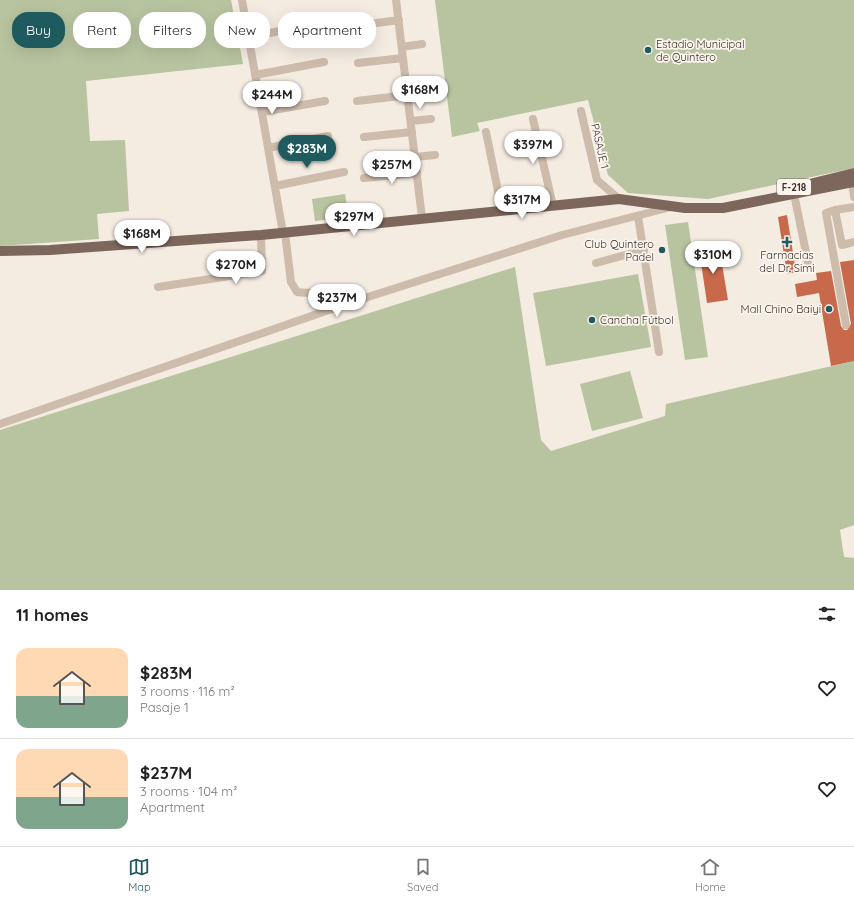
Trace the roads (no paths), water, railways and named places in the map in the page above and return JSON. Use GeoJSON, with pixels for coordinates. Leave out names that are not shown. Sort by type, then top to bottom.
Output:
{"type":"FeatureCollection","features":[{"type":"Feature","properties":{"kind":"main road","name":"F-218"},"geometry":{"type":"LineString","coordinates":[[0,251],[50,250],[261,235],[422,218],[619,200],[698,209],[735,206],[794,194],[853,178]]}},
{"type":"Feature","properties":{"kind":"main road","name":"F-218"},"geometry":{"type":"LineString","coordinates":[[735,206],[794,188],[853,178]]}},
{"type":"Feature","properties":{"kind":"street"},"geometry":{"type":"LineString","coordinates":[[242,0],[244,12]]}},
{"type":"Feature","properties":{"kind":"street"},"geometry":{"type":"LineString","coordinates":[[396,0],[422,218]]}},
{"type":"Feature","properties":{"kind":"street"},"geometry":{"type":"LineString","coordinates":[[376,23],[399,20]]}},
{"type":"Feature","properties":{"kind":"street"},"geometry":{"type":"LineString","coordinates":[[402,47],[422,44]]}},
{"type":"Feature","properties":{"kind":"street"},"geometry":{"type":"LineString","coordinates":[[250,48],[284,233],[291,282],[297,292],[312,293],[343,290],[354,292],[366,298]]}},
{"type":"Feature","properties":{"kind":"street"},"geometry":{"type":"LineString","coordinates":[[358,63],[403,58]]}},
{"type":"Feature","properties":{"kind":"street"},"geometry":{"type":"LineString","coordinates":[[255,75],[324,62]]}},
{"type":"Feature","properties":{"kind":"street"},"geometry":{"type":"LineString","coordinates":[[406,83],[426,80]]}},
{"type":"Feature","properties":{"kind":"street"},"geometry":{"type":"LineString","coordinates":[[358,101],[408,95]]}},
{"type":"Feature","properties":{"kind":"street"},"geometry":{"type":"LineString","coordinates":[[262,112],[325,101]]}},
{"type":"Feature","properties":{"kind":"street","name":"PASAJE 1"},"geometry":{"type":"LineString","coordinates":[[581,111],[597,180],[619,200]]}},
{"type":"Feature","properties":{"kind":"street"},"geometry":{"type":"LineString","coordinates":[[411,121],[431,119]]}},
{"type":"Feature","properties":{"kind":"street"},"geometry":{"type":"LineString","coordinates":[[533,119],[553,206]]}},
{"type":"Feature","properties":{"kind":"street"},"geometry":{"type":"LineString","coordinates":[[364,137],[412,132]]}},
{"type":"Feature","properties":{"kind":"street"},"geometry":{"type":"LineString","coordinates":[[486,132],[502,211]]}},
{"type":"Feature","properties":{"kind":"street"},"geometry":{"type":"LineString","coordinates":[[268,148],[328,136]]}},
{"type":"Feature","properties":{"kind":"street"},"geometry":{"type":"LineString","coordinates":[[415,157],[435,155]]}},
{"type":"Feature","properties":{"kind":"street"},"geometry":{"type":"LineString","coordinates":[[275,186],[344,172]]}},
{"type":"Feature","properties":{"kind":"street"},"geometry":{"type":"LineString","coordinates":[[364,178],[417,173]]}},
{"type":"Feature","properties":{"kind":"street"},"geometry":{"type":"LineString","coordinates":[[853,178],[854,197]]}},
{"type":"Feature","properties":{"kind":"street"},"geometry":{"type":"LineString","coordinates":[[794,194],[809,267]]}},
{"type":"Feature","properties":{"kind":"street"},"geometry":{"type":"LineString","coordinates":[[0,424],[366,298],[562,235],[672,206]]}},
{"type":"Feature","properties":{"kind":"street"},"geometry":{"type":"LineString","coordinates":[[846,325],[826,213],[854,207]]}},
{"type":"Feature","properties":{"kind":"street"},"geometry":{"type":"LineString","coordinates":[[835,210],[842,244],[854,242]]}},
{"type":"Feature","properties":{"kind":"street"},"geometry":{"type":"LineString","coordinates":[[638,216],[659,352]]}},
{"type":"Feature","properties":{"kind":"street"},"geometry":{"type":"LineString","coordinates":[[158,287],[262,270],[261,235]]}},
{"type":"Feature","properties":{"kind":"street"},"geometry":{"type":"LineString","coordinates":[[596,263],[644,250]]}},
{"type":"Feature","properties":{"kind":"place","name":"Estadio Municipal de Quintero"},"geometry":{"type":"Point","coordinates":[648,50]}},
{"type":"Feature","properties":{"kind":"place","name":"Farmacias del Dr. Simi"},"geometry":{"type":"Point","coordinates":[787,242]}},
{"type":"Feature","properties":{"kind":"place","name":"Club Quintero Padel"},"geometry":{"type":"Point","coordinates":[662,250]}},
{"type":"Feature","properties":{"kind":"place","name":"Mall Chino Baiyi"},"geometry":{"type":"Point","coordinates":[829,309]}},
{"type":"Feature","properties":{"kind":"place","name":"Cancha Fútbol"},"geometry":{"type":"Point","coordinates":[592,320]}}]}
